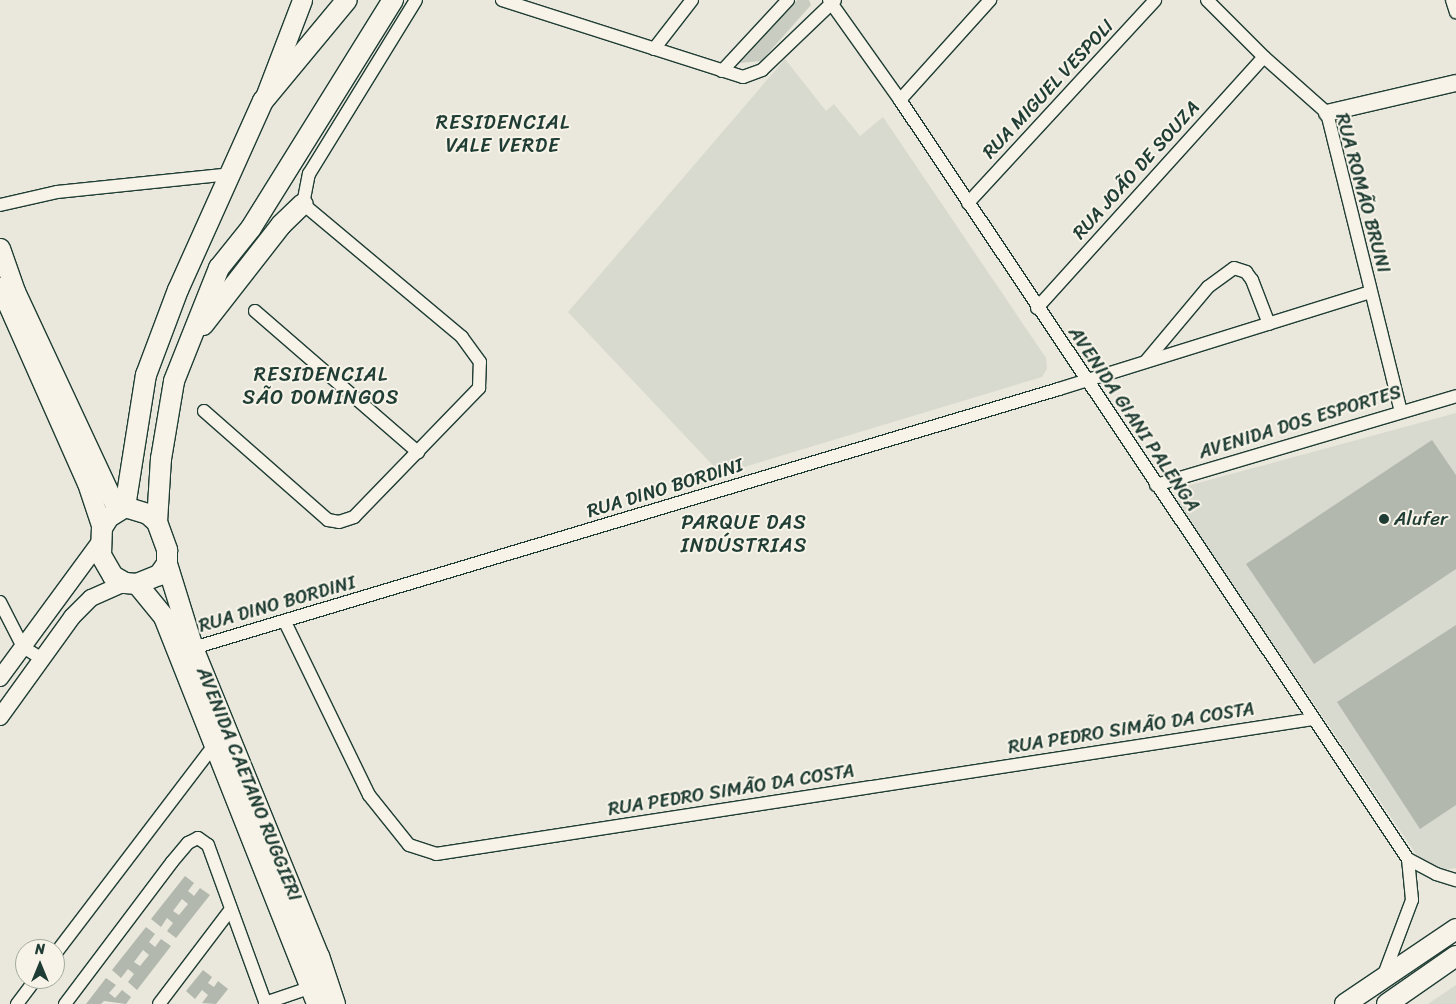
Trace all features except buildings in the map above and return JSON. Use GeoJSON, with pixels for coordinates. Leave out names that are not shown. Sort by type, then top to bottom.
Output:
{"type":"FeatureCollection","features":[{"type":"Feature","properties":{"kind":"main road"},"geometry":{"type":"LineString","coordinates":[[101,535],[121,508],[146,375],[161,330],[263,101],[302,0]]}},
{"type":"Feature","properties":{"kind":"main road"},"geometry":{"type":"LineString","coordinates":[[263,101],[293,61],[347,0]]}},
{"type":"Feature","properties":{"kind":"main road"},"geometry":{"type":"LineString","coordinates":[[157,522],[166,419],[174,381],[186,346],[219,268],[251,228],[393,0]]}},
{"type":"Feature","properties":{"kind":"main road"},"geometry":{"type":"LineString","coordinates":[[186,346],[281,225],[303,204]]}},
{"type":"Feature","properties":{"kind":"main road"},"geometry":{"type":"LineString","coordinates":[[0,248],[15,290],[121,508]]}},
{"type":"Feature","properties":{"kind":"main road"},"geometry":{"type":"LineString","coordinates":[[0,288],[87,483],[101,535],[105,566],[131,583],[159,575],[167,564],[166,541],[157,522],[148,514],[121,508]]}},
{"type":"Feature","properties":{"kind":"main road","name":"AVENIDA CAETANO RUGGIERI"},"geometry":{"type":"LineString","coordinates":[[167,564],[193,648],[318,956],[335,1004]]}},
{"type":"Feature","properties":{"kind":"main road","name":"AVENIDA CAETANO RUGGIERI"},"geometry":{"type":"LineString","coordinates":[[131,583],[164,617],[216,743],[314,995]]}},
{"type":"Feature","properties":{"kind":"main road"},"geometry":{"type":"LineString","coordinates":[[1345,1004],[1456,929]]}},
{"type":"Feature","properties":{"kind":"main road"},"geometry":{"type":"LineString","coordinates":[[1386,1004],[1456,956]]}},
{"type":"Feature","properties":{"kind":"street"},"geometry":{"type":"LineString","coordinates":[[204,411],[328,520],[338,522],[354,517],[479,388],[480,362],[462,337],[303,204],[309,174],[416,0]]}},
{"type":"Feature","properties":{"kind":"street"},"geometry":{"type":"LineString","coordinates":[[502,0],[520,2],[654,49],[742,77],[757,74],[831,1]]}},
{"type":"Feature","properties":{"kind":"street"},"geometry":{"type":"LineString","coordinates":[[654,49],[692,0]]}},
{"type":"Feature","properties":{"kind":"street"},"geometry":{"type":"LineString","coordinates":[[722,71],[788,0]]}},
{"type":"Feature","properties":{"kind":"street"},"geometry":{"type":"LineString","coordinates":[[900,100],[990,0]]}},
{"type":"Feature","properties":{"kind":"street","name":"RUA MIGUEL VESPOLI"},"geometry":{"type":"LineString","coordinates":[[968,203],[1155,0]]}},
{"type":"Feature","properties":{"kind":"street","name":"RUA ROMÃO BRUNI"},"geometry":{"type":"LineString","coordinates":[[1207,0],[1264,57],[1327,113],[1401,412]]}},
{"type":"Feature","properties":{"kind":"street"},"geometry":{"type":"LineString","coordinates":[[1452,0],[1456,12]]}},
{"type":"Feature","properties":{"kind":"street","name":"AVENIDA GIANI PALENGA"},"geometry":{"type":"LineString","coordinates":[[831,1],[900,100],[1037,308],[1408,859]]}},
{"type":"Feature","properties":{"kind":"street","name":"RUA JOÃO DE SOUZA"},"geometry":{"type":"LineString","coordinates":[[1037,308],[1264,57]]}},
{"type":"Feature","properties":{"kind":"street"},"geometry":{"type":"LineString","coordinates":[[1327,113],[1456,82]]}},
{"type":"Feature","properties":{"kind":"street"},"geometry":{"type":"LineString","coordinates":[[0,205],[57,192],[230,174]]}},
{"type":"Feature","properties":{"kind":"street"},"geometry":{"type":"LineString","coordinates":[[1146,361],[1208,287],[1234,268],[1246,272],[1252,280],[1269,324]]}},
{"type":"Feature","properties":{"kind":"street","name":"RUA DINO BORDINI"},"geometry":{"type":"LineString","coordinates":[[193,648],[285,622],[1086,380],[1370,292]]}},
{"type":"Feature","properties":{"kind":"street"},"geometry":{"type":"LineString","coordinates":[[255,311],[418,452]]}},
{"type":"Feature","properties":{"kind":"street","name":"AVENIDA DOS ESPORTES"},"geometry":{"type":"LineString","coordinates":[[1156,485],[1456,396]]}},
{"type":"Feature","properties":{"kind":"street"},"geometry":{"type":"LineString","coordinates":[[0,678],[101,535]]}},
{"type":"Feature","properties":{"kind":"street"},"geometry":{"type":"LineString","coordinates":[[0,717],[72,617],[91,598],[131,583]]}},
{"type":"Feature","properties":{"kind":"street"},"geometry":{"type":"LineString","coordinates":[[0,602],[23,647],[42,659]]}},
{"type":"Feature","properties":{"kind":"street","name":"RUA PEDRO SIMÃO DA COSTA"},"geometry":{"type":"LineString","coordinates":[[285,622],[369,795],[409,845],[436,854],[1313,719]]}},
{"type":"Feature","properties":{"kind":"street"},"geometry":{"type":"LineString","coordinates":[[65,941],[216,743]]}},
{"type":"Feature","properties":{"kind":"street"},"geometry":{"type":"LineString","coordinates":[[66,1004],[172,862],[194,839],[202,839],[208,845],[266,1004],[314,995]]}},
{"type":"Feature","properties":{"kind":"street"},"geometry":{"type":"LineString","coordinates":[[1408,859],[1436,874],[1456,880]]}},
{"type":"Feature","properties":{"kind":"street"},"geometry":{"type":"LineString","coordinates":[[1381,979],[1412,900],[1408,859]]}},
{"type":"Feature","properties":{"kind":"street"},"geometry":{"type":"LineString","coordinates":[[159,1004],[231,909]]}},
{"type":"Feature","properties":{"kind":"street"},"geometry":{"type":"LineString","coordinates":[[17,1004],[28,989]]}},
{"type":"Feature","properties":{"kind":"shaded area"},"geometry":{"type":"Polygon","coordinates":[[[797,0],[809,0],[811,5],[761,61],[740,63],[797,0]]]}},
{"type":"Feature","properties":{"kind":"shaded area"},"geometry":{"type":"Polygon","coordinates":[[[785,59],[826,111],[834,104],[860,136],[883,117],[1046,358],[1047,369],[1042,377],[721,474],[568,312],[785,59]]]}},
{"type":"Feature","properties":{"kind":"shaded area"},"geometry":{"type":"Polygon","coordinates":[[[1456,413],[1456,868],[1444,870],[1418,857],[1177,502],[1183,487],[1456,413]]]}},
{"type":"Feature","properties":{"kind":"shaded area"},"geometry":{"type":"Polygon","coordinates":[[[1456,985],[1456,1004],[1428,1004],[1456,985]]]}},
{"type":"Feature","properties":{"kind":"place","name":"Alufer"},"geometry":{"type":"Point","coordinates":[1384,519]}},
{"type":"Feature","properties":{"kind":"district","name":"RESIDENCIAL VALE VERDE"},"geometry":{"type":"Point","coordinates":[503,134]}},
{"type":"Feature","properties":{"kind":"district","name":"RESIDENCIAL SÃO DOMINGOS"},"geometry":{"type":"Point","coordinates":[321,386]}},
{"type":"Feature","properties":{"kind":"district","name":"PARQUE DAS INDÚSTRIAS"},"geometry":{"type":"Point","coordinates":[744,534]}}]}
